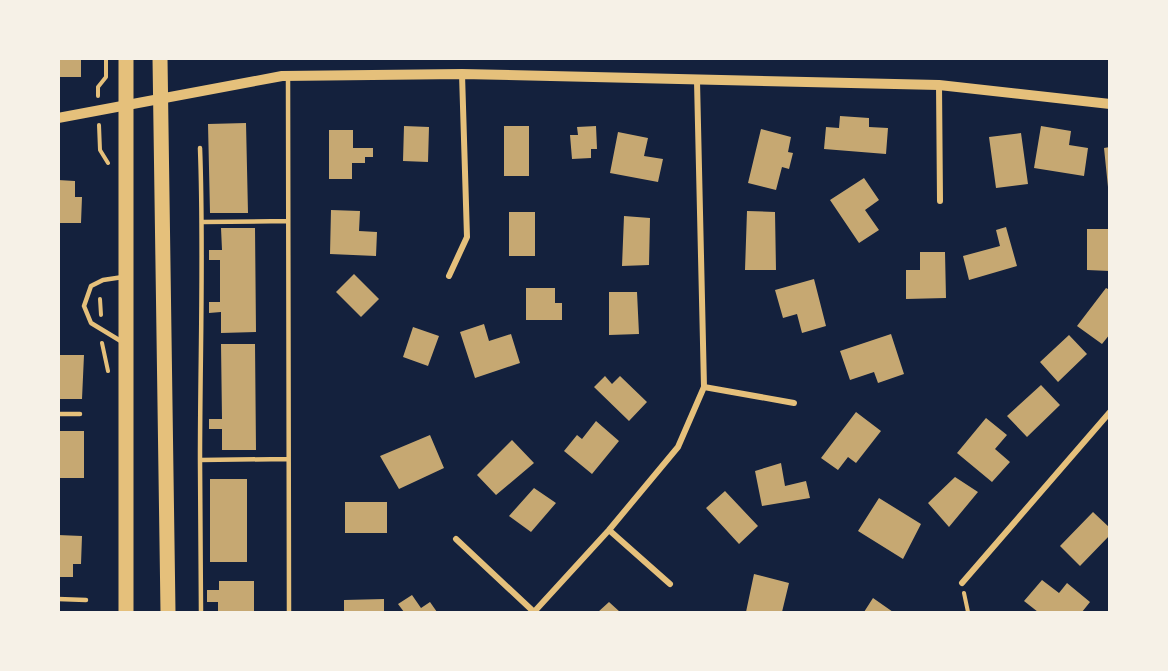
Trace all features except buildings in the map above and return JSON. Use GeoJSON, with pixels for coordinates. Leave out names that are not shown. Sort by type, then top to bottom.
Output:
{"type":"FeatureCollection","features":[{"type":"Feature","properties":{"kind":"main road"},"geometry":{"type":"LineString","coordinates":[[126,58],[126,612]]}},
{"type":"Feature","properties":{"kind":"main road"},"geometry":{"type":"LineString","coordinates":[[160,58],[159,101],[168,463],[168,612]]}},
{"type":"Feature","properties":{"kind":"street"},"geometry":{"type":"LineString","coordinates":[[58,118],[288,76],[462,74],[939,85],[1110,104]]}},
{"type":"Feature","properties":{"kind":"street"},"geometry":{"type":"LineString","coordinates":[[449,276],[467,237],[462,74]]}},
{"type":"Feature","properties":{"kind":"street"},"geometry":{"type":"LineString","coordinates":[[456,539],[534,612],[609,530],[678,447],[704,387],[697,81]]}},
{"type":"Feature","properties":{"kind":"street"},"geometry":{"type":"LineString","coordinates":[[939,85],[940,201]]}},
{"type":"Feature","properties":{"kind":"street"},"geometry":{"type":"LineString","coordinates":[[704,387],[794,403]]}},
{"type":"Feature","properties":{"kind":"street"},"geometry":{"type":"LineString","coordinates":[[962,584],[1110,412]]}},
{"type":"Feature","properties":{"kind":"street"},"geometry":{"type":"LineString","coordinates":[[609,530],[670,584]]}},
{"type":"Feature","properties":{"kind":"lane"},"geometry":{"type":"LineString","coordinates":[[288,76],[288,612]]}},
{"type":"Feature","properties":{"kind":"lane"},"geometry":{"type":"LineString","coordinates":[[200,148],[203,222],[200,304],[201,612]]}},
{"type":"Feature","properties":{"kind":"lane"},"geometry":{"type":"LineString","coordinates":[[203,222],[288,221]]}},
{"type":"Feature","properties":{"kind":"lane"},"geometry":{"type":"LineString","coordinates":[[126,277],[102,280],[91,286],[84,306],[92,323],[126,344]]}},
{"type":"Feature","properties":{"kind":"lane"},"geometry":{"type":"LineString","coordinates":[[58,414],[80,414]]}},
{"type":"Feature","properties":{"kind":"lane"},"geometry":{"type":"LineString","coordinates":[[200,460],[288,459]]}},
{"type":"Feature","properties":{"kind":"lane"},"geometry":{"type":"LineString","coordinates":[[58,599],[86,600]]}},
{"type":"Feature","properties":{"kind":"path"},"geometry":{"type":"LineString","coordinates":[[962,584],[968,612]]}}]}
